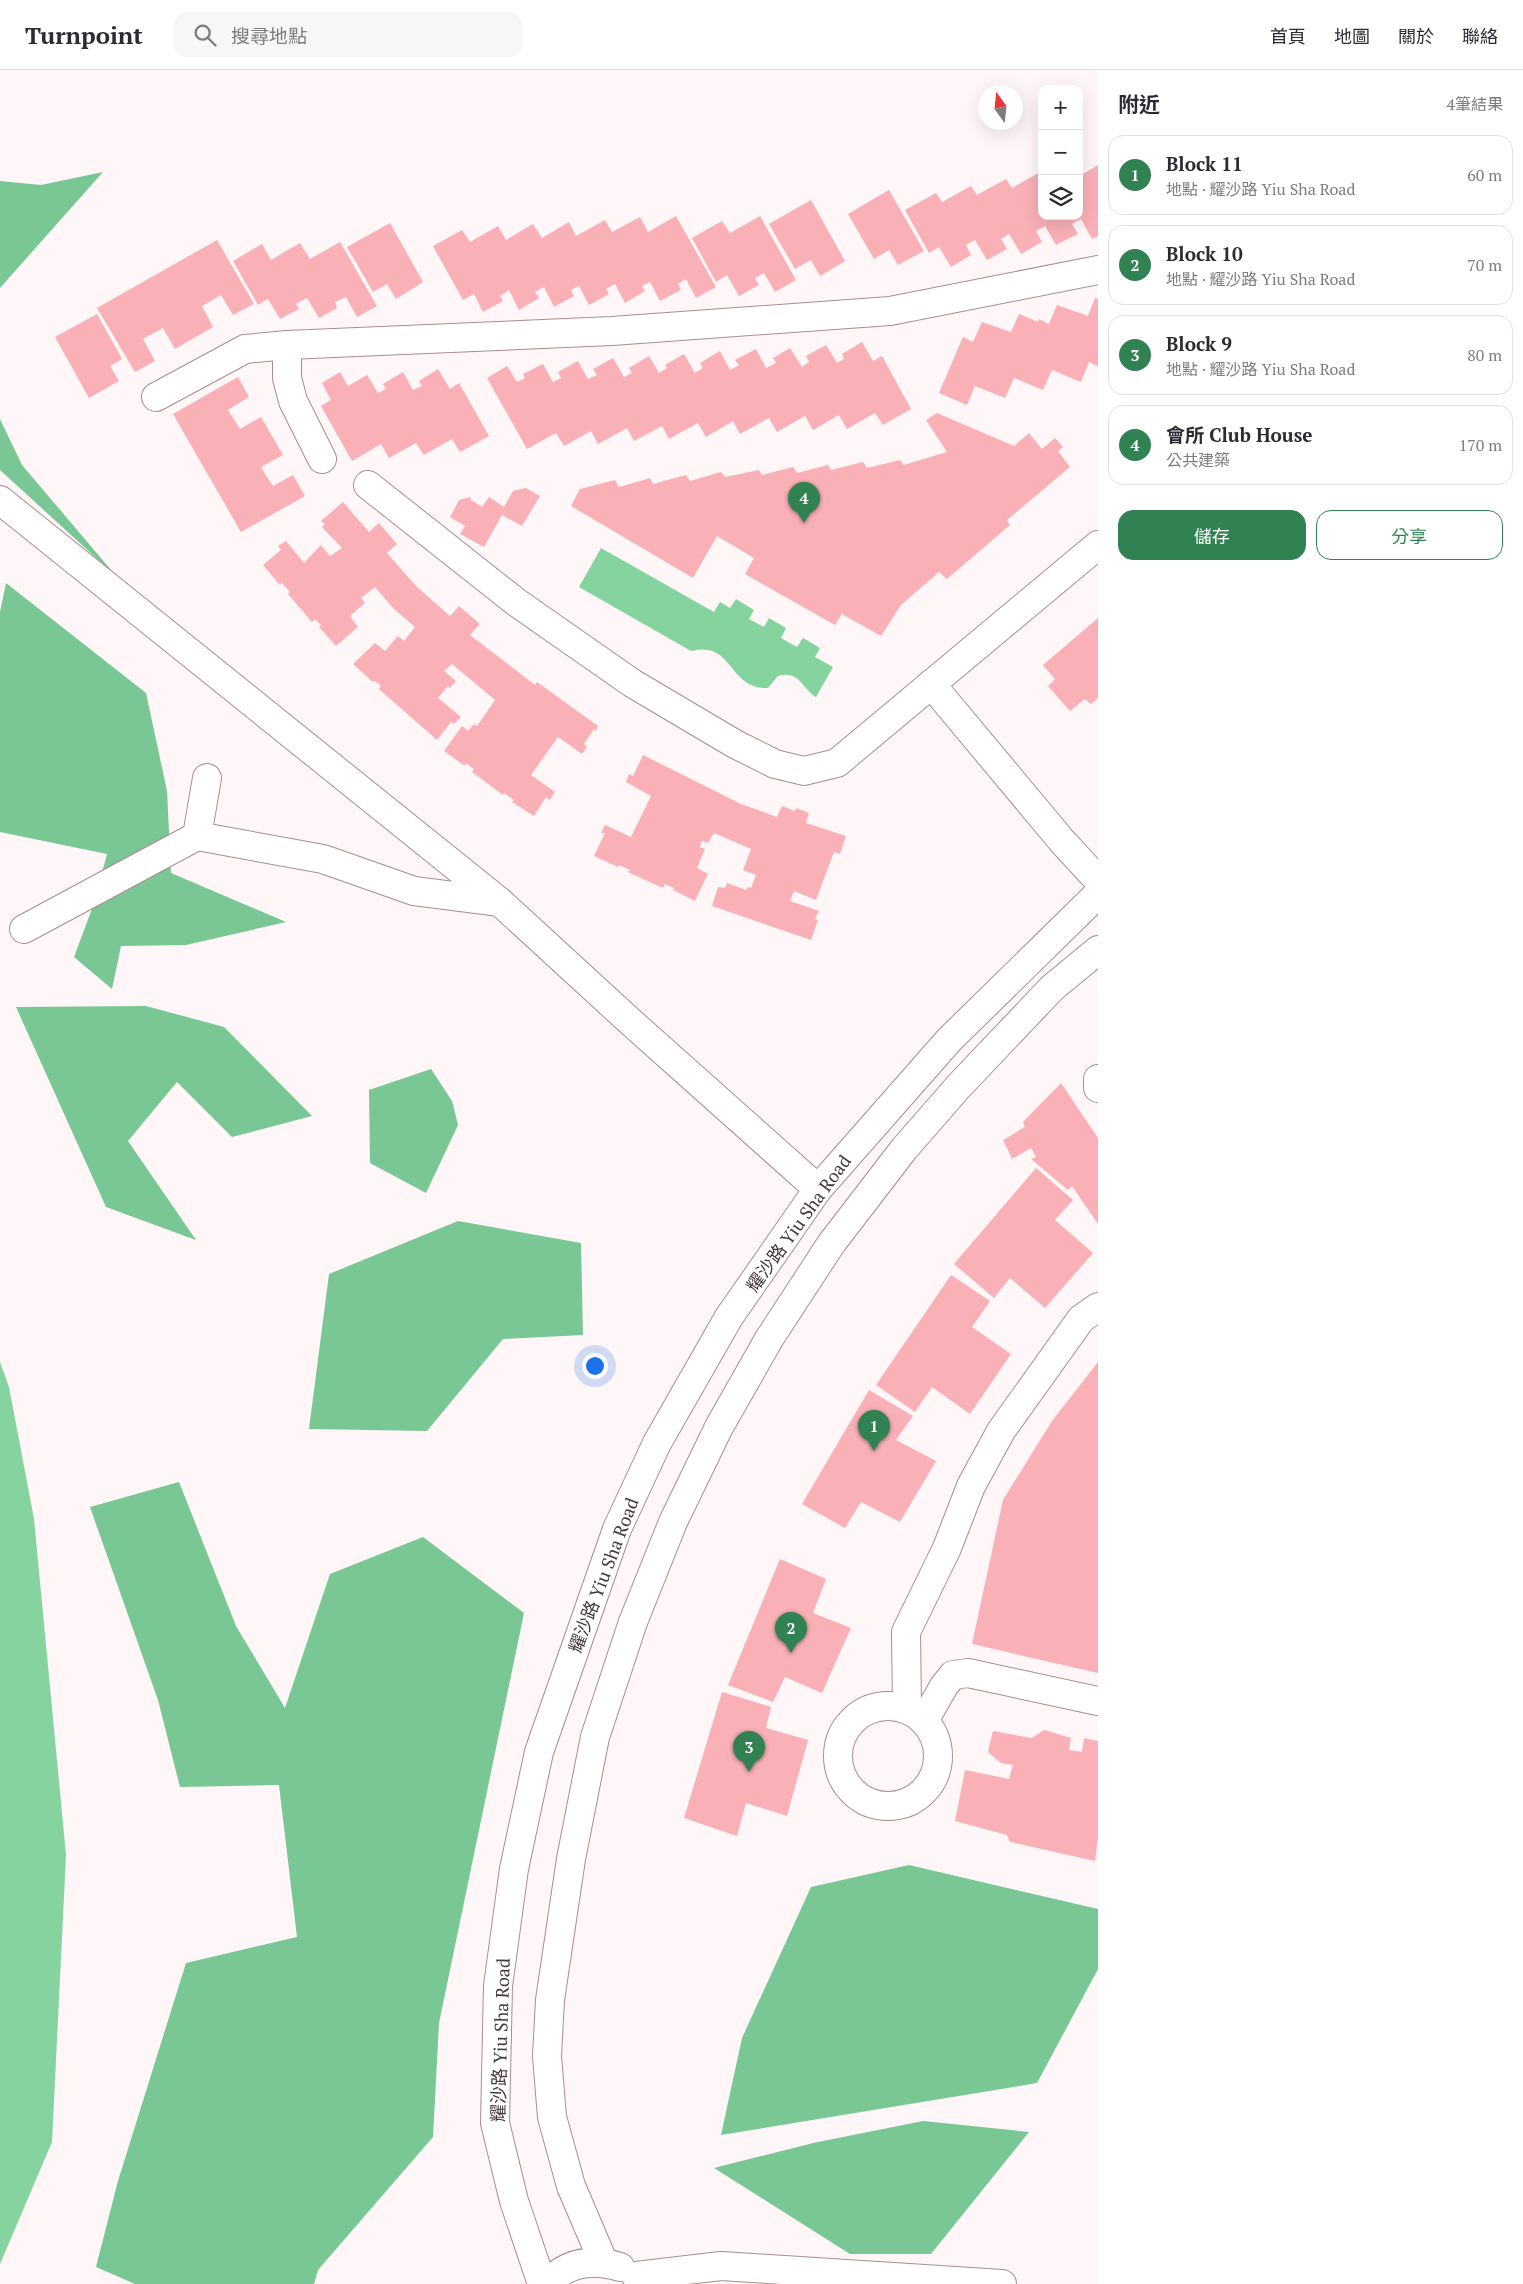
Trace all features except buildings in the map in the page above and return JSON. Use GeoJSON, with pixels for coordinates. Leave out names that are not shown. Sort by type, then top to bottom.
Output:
{"type":"FeatureCollection","features":[{"type":"Feature","properties":{"kind":"street"},"geometry":{"type":"LineString","coordinates":[[156,398],[245,348],[287,344],[612,331],[890,312],[1098,270]]}},
{"type":"Feature","properties":{"kind":"street"},"geometry":{"type":"LineString","coordinates":[[287,344],[287,378],[293,401],[322,460]]}},
{"type":"Feature","properties":{"kind":"street"},"geometry":{"type":"LineString","coordinates":[[368,485],[516,602],[632,683],[735,744],[775,764],[804,771],[837,763],[1098,545]]}},
{"type":"Feature","properties":{"kind":"street"},"geometry":{"type":"LineString","coordinates":[[0,500],[500,902],[818,1189]]}},
{"type":"Feature","properties":{"kind":"street"},"geometry":{"type":"LineString","coordinates":[[931,684],[1062,841],[1098,880]]}},
{"type":"Feature","properties":{"kind":"street"},"geometry":{"type":"LineString","coordinates":[[197,836],[207,778]]}},
{"type":"Feature","properties":{"kind":"street"},"geometry":{"type":"LineString","coordinates":[[24,929],[197,836],[323,860],[414,891],[500,902]]}},
{"type":"Feature","properties":{"kind":"street","name":"耀沙路 Yiu Sha Road"},"geometry":{"type":"LineString","coordinates":[[542,2284],[514,2201],[495,2123],[498,1986],[514,1869],[539,1752],[617,1529],[657,1442],[729,1317],[818,1189],[949,1040],[1098,894]]}},
{"type":"Feature","properties":{"kind":"street"},"geometry":{"type":"LineString","coordinates":[[602,2261],[571,2186],[552,2116],[547,2056],[550,2000],[571,1859],[595,1737],[633,1622],[673,1522],[719,1427],[769,1339],[831,1244],[904,1149],[958,1087],[1052,988],[1098,950]]}},
{"type":"Feature","properties":{"kind":"street"},"geometry":{"type":"LineString","coordinates":[[1098,1079],[1098,1088]]}},
{"type":"Feature","properties":{"kind":"street"},"geometry":{"type":"LineString","coordinates":[[1098,1307],[1081,1319],[1007,1424],[971,1486],[947,1548],[906,1632],[915,1715],[953,1675],[968,1673],[1098,1701]]}},
{"type":"Feature","properties":{"kind":"street"},"geometry":{"type":"LineString","coordinates":[[547,2284],[555,2275],[569,2267],[586,2262],[602,2261],[620,2267],[639,2280],[721,2266],[1002,2284]]}},
{"type":"Feature","properties":{"kind":"shaded area"},"geometry":{"type":"Polygon","coordinates":[[[103,172],[0,288],[0,181],[41,185],[103,172]]]}},
{"type":"Feature","properties":{"kind":"shaded area"},"geometry":{"type":"Polygon","coordinates":[[[0,419],[22,465],[117,577],[0,470],[0,419]]]}},
{"type":"Feature","properties":{"kind":"shaded area"},"geometry":{"type":"Polygon","coordinates":[[[601,548],[714,612],[720,602],[730,608],[736,599],[754,610],[749,619],[764,627],[769,618],[786,628],[781,638],[797,647],[803,638],[820,648],[815,657],[833,667],[816,697],[791,675],[778,676],[768,688],[755,687],[745,682],[724,658],[716,652],[705,650],[691,651],[579,587],[601,548]]]}},
{"type":"Feature","properties":{"kind":"shaded area"},"geometry":{"type":"Polygon","coordinates":[[[6,583],[146,693],[167,791],[171,873],[286,922],[186,945],[121,946],[112,989],[74,957],[93,906],[107,854],[0,832],[0,612],[6,583]]]}},
{"type":"Feature","properties":{"kind":"shaded area"},"geometry":{"type":"Polygon","coordinates":[[[146,1006],[224,1027],[312,1116],[232,1137],[177,1082],[128,1141],[196,1240],[106,1207],[16,1007],[146,1006]]]}},
{"type":"Feature","properties":{"kind":"shaded area"},"geometry":{"type":"Polygon","coordinates":[[[431,1069],[452,1101],[458,1125],[426,1193],[370,1163],[369,1090],[431,1069]]]}},
{"type":"Feature","properties":{"kind":"shaded area"},"geometry":{"type":"Polygon","coordinates":[[[458,1221],[581,1243],[583,1335],[503,1339],[427,1431],[309,1429],[329,1274],[458,1221]]]}},
{"type":"Feature","properties":{"kind":"shaded area"},"geometry":{"type":"Polygon","coordinates":[[[0,1362],[9,1387],[34,1519],[66,1855],[52,2142],[0,2264],[0,1362]]]}},
{"type":"Feature","properties":{"kind":"shaded area"},"geometry":{"type":"Polygon","coordinates":[[[179,1482],[236,1626],[285,1708],[330,1574],[423,1537],[524,1613],[439,2023],[433,2137],[318,2270],[314,2284],[135,2284],[96,2267],[118,2181],[186,1963],[297,1937],[279,1785],[180,1787],[158,1700],[90,1507],[179,1482]]]}},
{"type":"Feature","properties":{"kind":"shaded area"},"geometry":{"type":"Polygon","coordinates":[[[909,1865],[1098,1909],[1098,1969],[1037,2083],[721,2135],[742,2038],[811,1887],[909,1865]]]}},
{"type":"Feature","properties":{"kind":"shaded area"},"geometry":{"type":"Polygon","coordinates":[[[923,2121],[1029,2132],[931,2254],[850,2254],[714,2168],[813,2143],[923,2121]]]}},
{"type":"Feature","properties":{"kind":"place","name":"會所 Club House"},"geometry":{"type":"Point","coordinates":[804,523]}},
{"type":"Feature","properties":{"kind":"place","name":"Block 11"},"geometry":{"type":"Point","coordinates":[874,1451]}},
{"type":"Feature","properties":{"kind":"place","name":"Block 10"},"geometry":{"type":"Point","coordinates":[791,1653]}},
{"type":"Feature","properties":{"kind":"place","name":"Block 9"},"geometry":{"type":"Point","coordinates":[749,1772]}}]}
